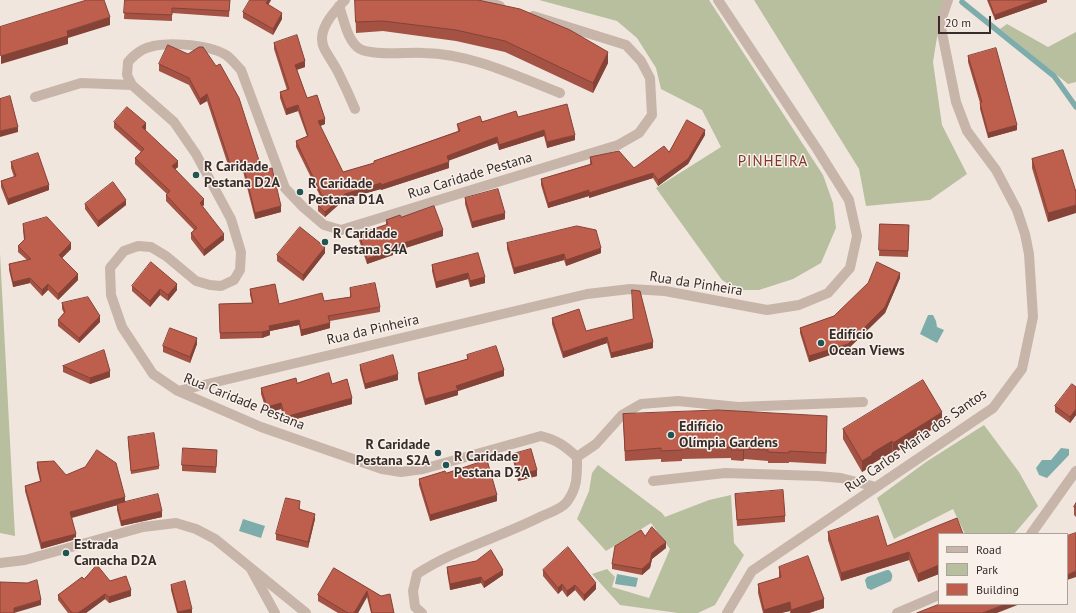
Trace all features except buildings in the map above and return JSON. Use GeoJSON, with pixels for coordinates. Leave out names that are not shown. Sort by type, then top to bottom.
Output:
{"type":"FeatureCollection","features":[{"type":"Feature","properties":{"kind":"street"},"geometry":{"type":"LineString","coordinates":[[481,0],[512,10]]}},
{"type":"Feature","properties":{"kind":"street","name":"Rua da Pinheira"},"geometry":{"type":"LineString","coordinates":[[178,391],[587,294],[630,289],[665,291],[767,310],[799,305],[828,293],[850,268],[857,236],[849,200],[718,0]]}},
{"type":"Feature","properties":{"kind":"street","name":"Rua Carlos Maria dos Santos"},"geometry":{"type":"LineString","coordinates":[[727,613],[752,571],[993,408],[1022,369],[1033,317],[1029,254],[1017,210],[996,170],[967,131],[956,102],[940,23],[948,0]]}},
{"type":"Feature","properties":{"kind":"street"},"geometry":{"type":"LineString","coordinates":[[342,3],[350,36],[354,44],[360,49],[370,52],[425,53],[454,56],[478,62],[560,93]]}},
{"type":"Feature","properties":{"kind":"street"},"geometry":{"type":"LineString","coordinates":[[342,3],[325,26],[322,37],[324,47],[339,74],[355,109]]}},
{"type":"Feature","properties":{"kind":"street","name":"Rua Caridade Pestana"},"geometry":{"type":"LineString","coordinates":[[527,14],[626,45],[636,55],[650,78],[652,115],[639,133],[618,145],[341,230],[324,225],[303,207],[285,188],[241,70],[227,55],[213,49],[194,45],[154,46],[143,49],[128,62],[127,75],[132,85],[174,122],[196,154],[231,219],[241,252],[240,270],[234,280],[221,286],[210,285],[196,281],[166,256],[151,247],[138,246],[124,251],[110,268],[111,295],[122,327],[153,374],[178,391],[261,427],[382,469],[401,472],[423,469],[541,436],[553,439],[564,445],[577,457]]}},
{"type":"Feature","properties":{"kind":"street"},"geometry":{"type":"LineString","coordinates":[[35,97],[81,83],[132,85]]}},
{"type":"Feature","properties":{"kind":"street"},"geometry":{"type":"LineString","coordinates":[[422,613],[415,607],[413,591],[417,574],[435,562],[523,526],[565,505],[574,491],[578,478],[577,457],[596,444],[622,415],[641,404],[678,401],[738,406],[863,402]]}},
{"type":"Feature","properties":{"kind":"street"},"geometry":{"type":"LineString","coordinates":[[1032,533],[1076,472]]}},
{"type":"Feature","properties":{"kind":"street"},"geometry":{"type":"LineString","coordinates":[[653,481],[732,473],[841,478],[876,487]]}},
{"type":"Feature","properties":{"kind":"street"},"geometry":{"type":"LineString","coordinates":[[0,563],[25,560],[142,527],[176,523],[196,529],[215,538],[306,613]]}},
{"type":"Feature","properties":{"kind":"street"},"geometry":{"type":"LineString","coordinates":[[250,567],[275,613]]}},
{"type":"Feature","properties":{"kind":"street"},"geometry":{"type":"LineString","coordinates":[[897,613],[938,595]]}},
{"type":"Feature","properties":{"kind":"green space"},"geometry":{"type":"Polygon","coordinates":[[[539,0],[709,0],[823,175],[833,203],[836,228],[821,263],[793,279],[759,290],[738,290],[722,280],[656,188],[721,147],[702,110],[661,89],[656,68],[637,38],[617,21],[539,0]]]}},
{"type":"Feature","properties":{"kind":"green space"},"geometry":{"type":"Polygon","coordinates":[[[754,0],[943,0],[933,62],[942,125],[967,174],[930,200],[866,206],[859,169],[754,0]]]}},
{"type":"Feature","properties":{"kind":"green space"},"geometry":{"type":"Polygon","coordinates":[[[1007,24],[1048,47],[1076,32],[1076,82],[1068,84],[1000,29],[1007,24]]]}},
{"type":"Feature","properties":{"kind":"green space"},"geometry":{"type":"Polygon","coordinates":[[[0,253],[15,536],[0,533],[0,253]]]}},
{"type":"Feature","properties":{"kind":"green space"},"geometry":{"type":"Polygon","coordinates":[[[984,425],[1019,472],[1038,506],[1015,533],[965,533],[953,509],[894,539],[877,498],[926,462],[984,425]]]}},
{"type":"Feature","properties":{"kind":"green space"},"geometry":{"type":"Polygon","coordinates":[[[598,465],[662,513],[665,517],[709,500],[731,495],[734,543],[744,555],[715,605],[698,613],[678,613],[620,605],[592,574],[607,569],[615,577],[612,587],[649,598],[670,549],[651,523],[606,551],[577,519],[589,491],[592,473],[598,465]]]}},
{"type":"Feature","properties":{"kind":"water"},"geometry":{"type":"Polygon","coordinates":[[[928,315],[933,315],[937,327],[944,330],[937,343],[920,334],[928,315]]]}},
{"type":"Feature","properties":{"kind":"water"},"geometry":{"type":"Polygon","coordinates":[[[1061,448],[1069,449],[1069,455],[1047,478],[1039,475],[1036,468],[1042,460],[1051,460],[1061,448]]]}},
{"type":"Feature","properties":{"kind":"water"},"geometry":{"type":"Polygon","coordinates":[[[243,519],[265,526],[261,538],[239,531],[243,519]]]}},
{"type":"Feature","properties":{"kind":"water"},"geometry":{"type":"Polygon","coordinates":[[[889,570],[892,574],[891,581],[871,590],[867,588],[865,580],[867,577],[889,570]]]}},
{"type":"Feature","properties":{"kind":"water"},"geometry":{"type":"Polygon","coordinates":[[[617,574],[638,578],[636,587],[615,584],[617,574]]]}},
{"type":"Feature","properties":{"kind":"waterway"},"geometry":{"type":"LineString","coordinates":[[962,2],[1054,76],[1076,107]]}},
{"type":"Feature","properties":{"kind":"place","name":"R Caridade Pestana D2A"},"geometry":{"type":"Point","coordinates":[196,175]}},
{"type":"Feature","properties":{"kind":"place","name":"R Caridade Pestana D1A"},"geometry":{"type":"Point","coordinates":[300,192]}},
{"type":"Feature","properties":{"kind":"place","name":"R Caridade Pestana S4A"},"geometry":{"type":"Point","coordinates":[325,242]}},
{"type":"Feature","properties":{"kind":"place","name":"Edifício Ocean Views"},"geometry":{"type":"Point","coordinates":[821,343]}},
{"type":"Feature","properties":{"kind":"place","name":"Edifício Olímpia Gardens"},"geometry":{"type":"Point","coordinates":[671,435]}},
{"type":"Feature","properties":{"kind":"place","name":"R Caridade Pestana S2A"},"geometry":{"type":"Point","coordinates":[438,453]}},
{"type":"Feature","properties":{"kind":"place","name":"R Caridade Pestana D3A"},"geometry":{"type":"Point","coordinates":[446,465]}},
{"type":"Feature","properties":{"kind":"place","name":"Estrada Camacha D2A"},"geometry":{"type":"Point","coordinates":[66,553]}},
{"type":"Feature","properties":{"kind":"district","name":"PINHEIRA"},"geometry":{"type":"Point","coordinates":[773,162]}}]}
